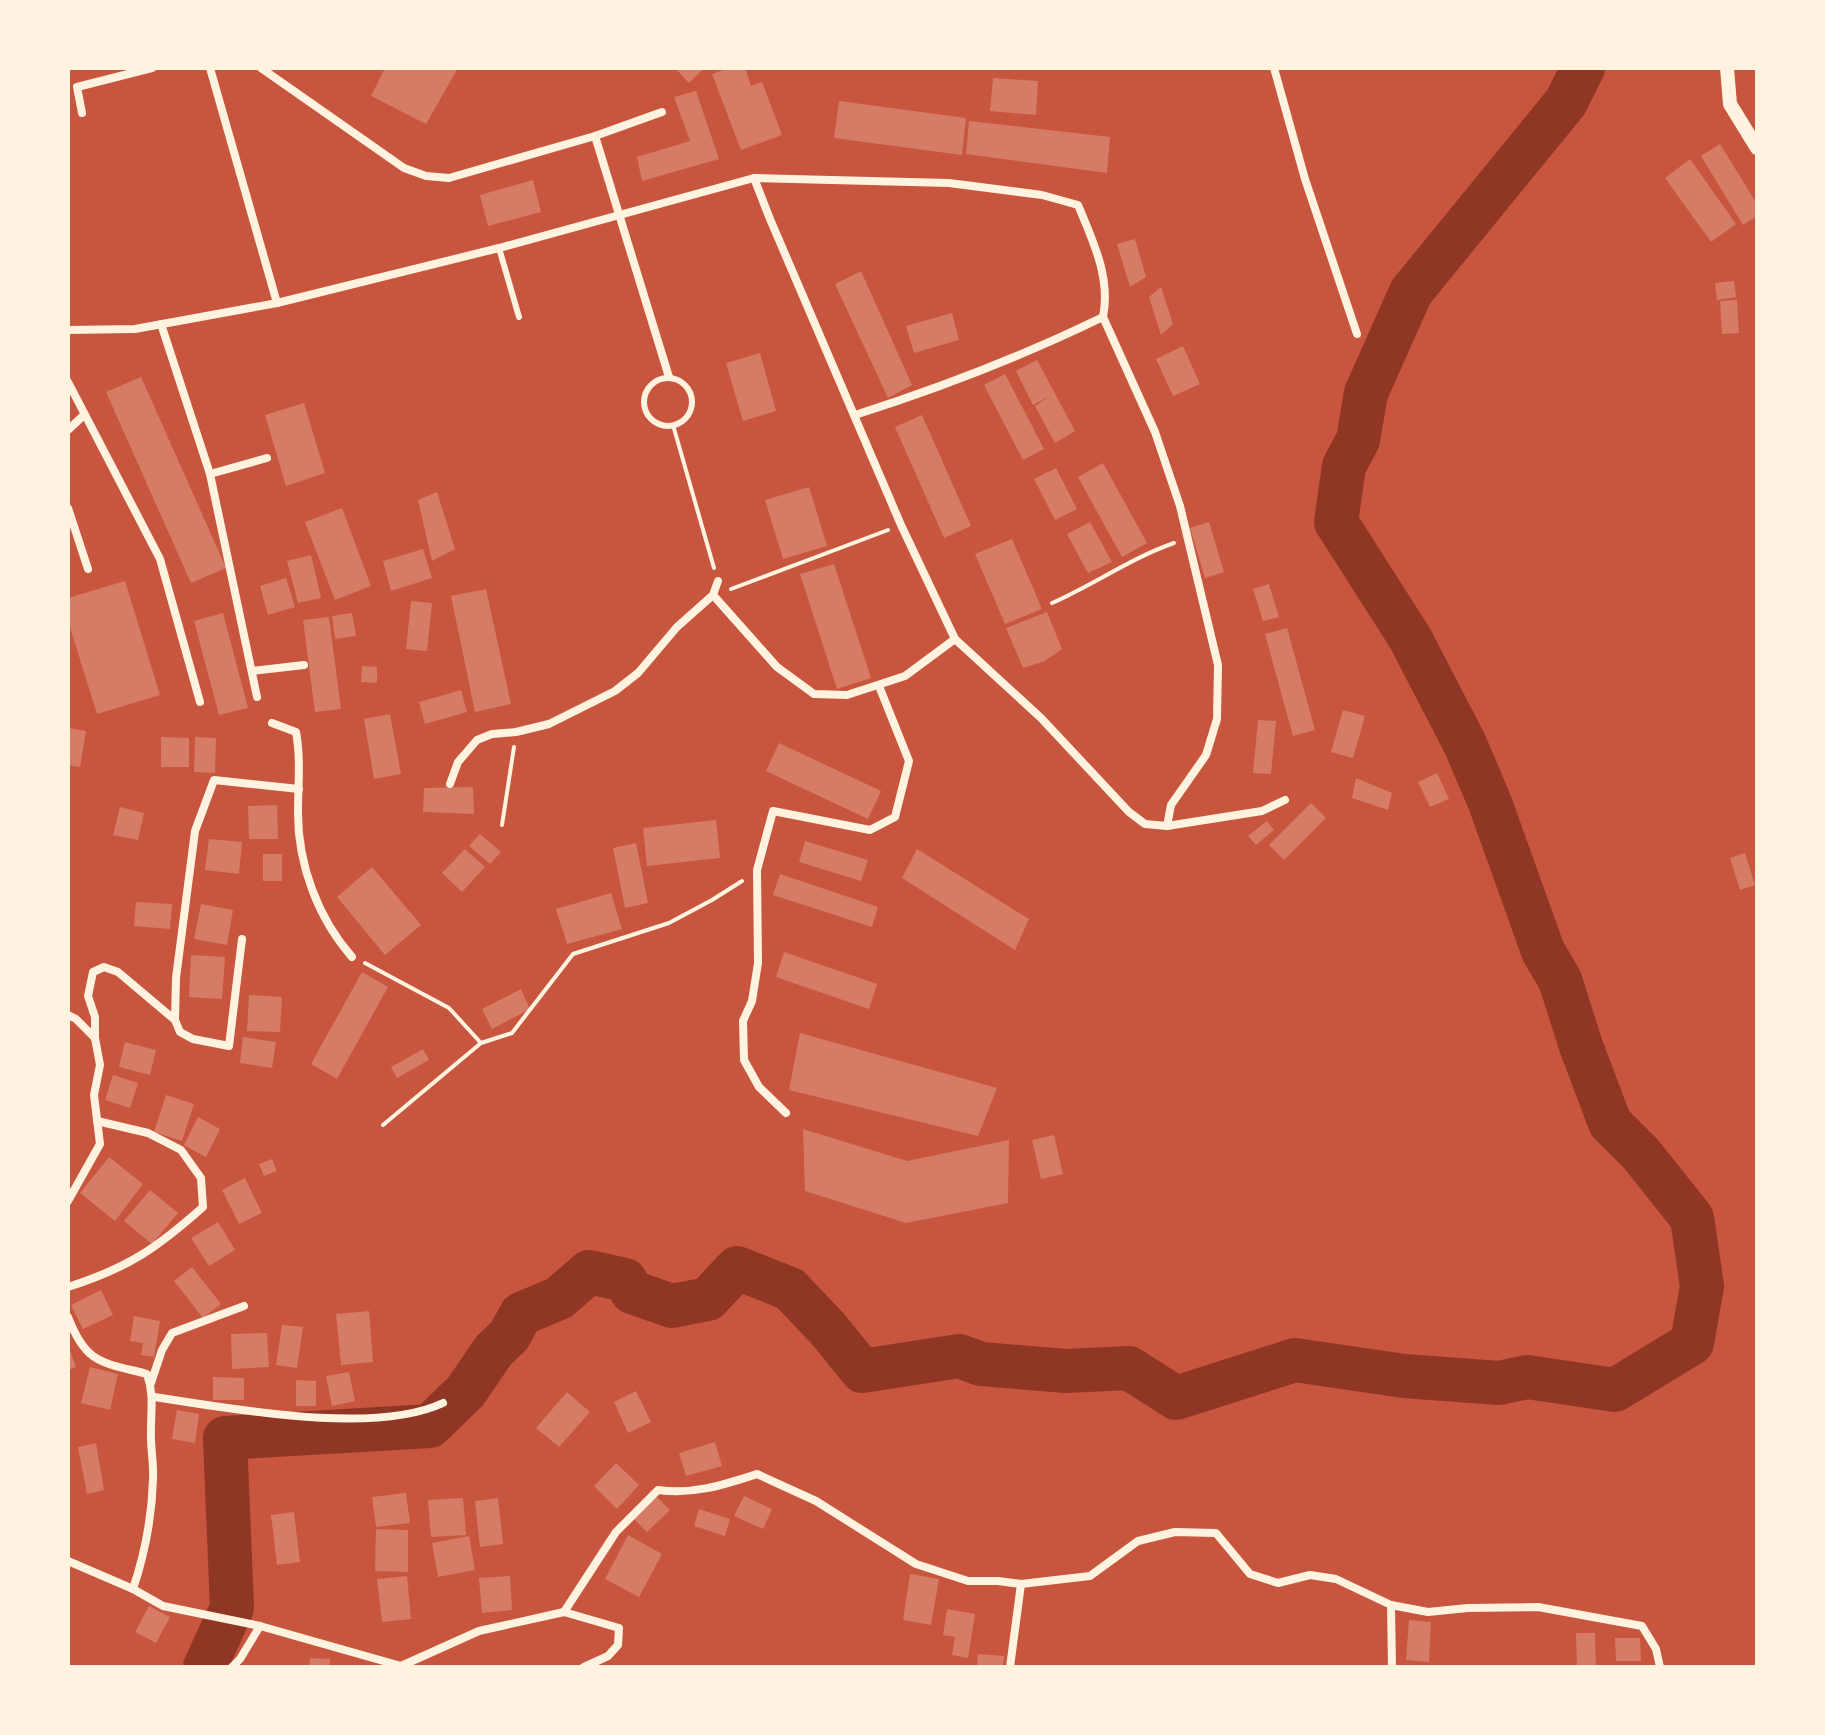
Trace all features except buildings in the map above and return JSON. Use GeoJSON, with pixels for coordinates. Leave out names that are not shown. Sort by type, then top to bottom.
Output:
{"type":"FeatureCollection","features":[{"type":"Feature","properties":{"kind":"street"},"geometry":{"type":"LineString","coordinates":[[82,113],[77,87],[152,68]]}},
{"type":"Feature","properties":{"kind":"street"},"geometry":{"type":"LineString","coordinates":[[210,68],[277,303]]}},
{"type":"Feature","properties":{"kind":"street"},"geometry":{"type":"LineString","coordinates":[[261,68],[404,168],[426,176],[449,178],[595,136],[662,112]]}},
{"type":"Feature","properties":{"kind":"street"},"geometry":{"type":"LineString","coordinates":[[1274,68],[1305,179],[1357,334]]}},
{"type":"Feature","properties":{"kind":"street"},"geometry":{"type":"LineString","coordinates":[[1727,68],[1730,104],[1757,148]]}},
{"type":"Feature","properties":{"kind":"street"},"geometry":{"type":"LineString","coordinates":[[595,136],[669,377]]}},
{"type":"Feature","properties":{"kind":"street"},"geometry":{"type":"LineString","coordinates":[[754,178],[901,525],[955,639],[1041,718],[1129,812],[1145,824],[1167,826],[1262,811],[1285,800]]}},
{"type":"Feature","properties":{"kind":"street"},"geometry":{"type":"LineString","coordinates":[[68,330],[135,329],[277,303],[499,248],[754,178],[949,183],[1042,195],[1078,205],[1108,294],[1103,317],[1155,432],[1180,506],[1218,665],[1217,719],[1206,755],[1171,805],[1167,826]]}},
{"type":"Feature","properties":{"kind":"street"},"geometry":{"type":"LineString","coordinates":[[855,415],[926,393],[1058,339],[1103,317]]}},
{"type":"Feature","properties":{"kind":"street"},"geometry":{"type":"LineString","coordinates":[[161,324],[210,474],[257,697]]}},
{"type":"Feature","properties":{"kind":"street"},"geometry":{"type":"LineString","coordinates":[[68,382],[160,559],[200,702]]}},
{"type":"Feature","properties":{"kind":"street"},"geometry":{"type":"LineString","coordinates":[[68,430],[84,415]]}},
{"type":"Feature","properties":{"kind":"street"},"geometry":{"type":"LineString","coordinates":[[210,474],[267,458]]}},
{"type":"Feature","properties":{"kind":"street"},"geometry":{"type":"LineString","coordinates":[[68,508],[88,569]]}},
{"type":"Feature","properties":{"kind":"street"},"geometry":{"type":"LineString","coordinates":[[450,784],[458,762],[477,740],[492,734],[549,724],[615,691],[638,673],[677,627],[713,595],[718,581]]}},
{"type":"Feature","properties":{"kind":"street"},"geometry":{"type":"LineString","coordinates":[[713,595],[777,667],[814,694],[847,695],[905,676],[955,639]]}},
{"type":"Feature","properties":{"kind":"street"},"geometry":{"type":"LineString","coordinates":[[252,671],[304,665]]}},
{"type":"Feature","properties":{"kind":"street"},"geometry":{"type":"LineString","coordinates":[[786,1113],[759,1087],[744,1060],[743,1021],[752,1001],[758,963],[757,870],[773,811],[870,830],[895,817],[909,761],[879,686]]}},
{"type":"Feature","properties":{"kind":"street"},"geometry":{"type":"LineString","coordinates":[[272,723],[296,732],[300,753],[298,817],[307,877],[334,936],[352,957]]}},
{"type":"Feature","properties":{"kind":"street"},"geometry":{"type":"LineString","coordinates":[[242,939],[229,1046],[193,1039],[180,1032],[175,1020],[176,978],[195,831],[214,780],[299,789]]}},
{"type":"Feature","properties":{"kind":"street"},"geometry":{"type":"LineString","coordinates":[[68,1201],[100,1144],[94,1095],[100,1065],[95,1017],[88,996],[93,972],[104,967],[118,972],[175,1020]]}},
{"type":"Feature","properties":{"kind":"street"},"geometry":{"type":"LineString","coordinates":[[68,1015],[95,1038]]}},
{"type":"Feature","properties":{"kind":"street"},"geometry":{"type":"LineString","coordinates":[[68,1287],[105,1276],[149,1252],[203,1207],[201,1178],[181,1150],[148,1133],[97,1121]]}},
{"type":"Feature","properties":{"kind":"street"},"geometry":{"type":"LineString","coordinates":[[151,1384],[162,1350],[172,1333],[244,1306]]}},
{"type":"Feature","properties":{"kind":"street"},"geometry":{"type":"LineString","coordinates":[[68,1317],[77,1340],[91,1356],[147,1374],[151,1384],[154,1397],[150,1431],[153,1477],[150,1516],[145,1556],[133,1589]]}},
{"type":"Feature","properties":{"kind":"street"},"geometry":{"type":"LineString","coordinates":[[154,1397],[244,1410],[329,1417],[383,1417],[443,1403]]}},
{"type":"Feature","properties":{"kind":"street"},"geometry":{"type":"LineString","coordinates":[[564,1612],[616,1532],[658,1490],[678,1493],[715,1488],[757,1474],[816,1501],[916,1564],[968,1581],[1021,1584],[1090,1576],[1138,1541],[1175,1532],[1216,1533],[1250,1574],[1278,1583],[1310,1575],[1336,1579],[1391,1605],[1428,1612],[1538,1607],[1642,1626],[1656,1649],[1660,1667]]}},
{"type":"Feature","properties":{"kind":"street"},"geometry":{"type":"LineString","coordinates":[[68,1561],[133,1589],[163,1606],[260,1626],[401,1666],[479,1631],[564,1612],[619,1628],[618,1645],[608,1656],[584,1667]]}},
{"type":"Feature","properties":{"kind":"street"},"geometry":{"type":"LineString","coordinates":[[1010,1667],[1021,1584]]}},
{"type":"Feature","properties":{"kind":"street"},"geometry":{"type":"LineString","coordinates":[[1391,1605],[1392,1667]]}},
{"type":"Feature","properties":{"kind":"street"},"geometry":{"type":"LineString","coordinates":[[232,1667],[260,1626]]}},
{"type":"Feature","properties":{"kind":"lane"},"geometry":{"type":"LineString","coordinates":[[499,248],[519,317]]}},
{"type":"Feature","properties":{"kind":"lane"},"geometry":{"type":"LineString","coordinates":[[669,377],[682,382],[692,397],[688,416],[673,425],[653,421],[645,408],[643,400],[655,380],[669,377]]}},
{"type":"Feature","properties":{"kind":"path"},"geometry":{"type":"LineString","coordinates":[[673,425],[718,581]]}},
{"type":"Feature","properties":{"kind":"path"},"geometry":{"type":"LineString","coordinates":[[713,595],[901,525]]}},
{"type":"Feature","properties":{"kind":"path"},"geometry":{"type":"LineString","coordinates":[[1052,603],[1090,586],[1151,551],[1187,539]]}},
{"type":"Feature","properties":{"kind":"path"},"geometry":{"type":"LineString","coordinates":[[502,825],[516,732]]}},
{"type":"Feature","properties":{"kind":"path"},"geometry":{"type":"LineString","coordinates":[[383,1125],[481,1043],[512,1033],[573,954],[669,923],[712,900],[757,870]]}},
{"type":"Feature","properties":{"kind":"path"},"geometry":{"type":"LineString","coordinates":[[352,957],[449,1008],[481,1043]]}},
{"type":"Feature","properties":{"kind":"waterway"},"geometry":{"type":"LineString","coordinates":[[205,1667],[232,1608],[225,1438],[430,1426],[466,1391],[494,1350],[509,1336],[521,1314],[559,1298],[589,1272],[625,1280],[632,1292],[672,1306],[708,1299],[737,1268],[790,1289],[862,1371],[959,1356],[981,1364],[1066,1371],[1129,1368],[1176,1398],[1295,1360],[1404,1376],[1499,1383],[1527,1377],[1615,1390],[1692,1343],[1702,1286],[1692,1218],[1641,1154],[1610,1123],[1560,980],[1543,951],[1490,803],[1465,744],[1410,638],[1336,522],[1344,466],[1358,440],[1366,393],[1411,292],[1566,102],[1583,68]]}}]}
